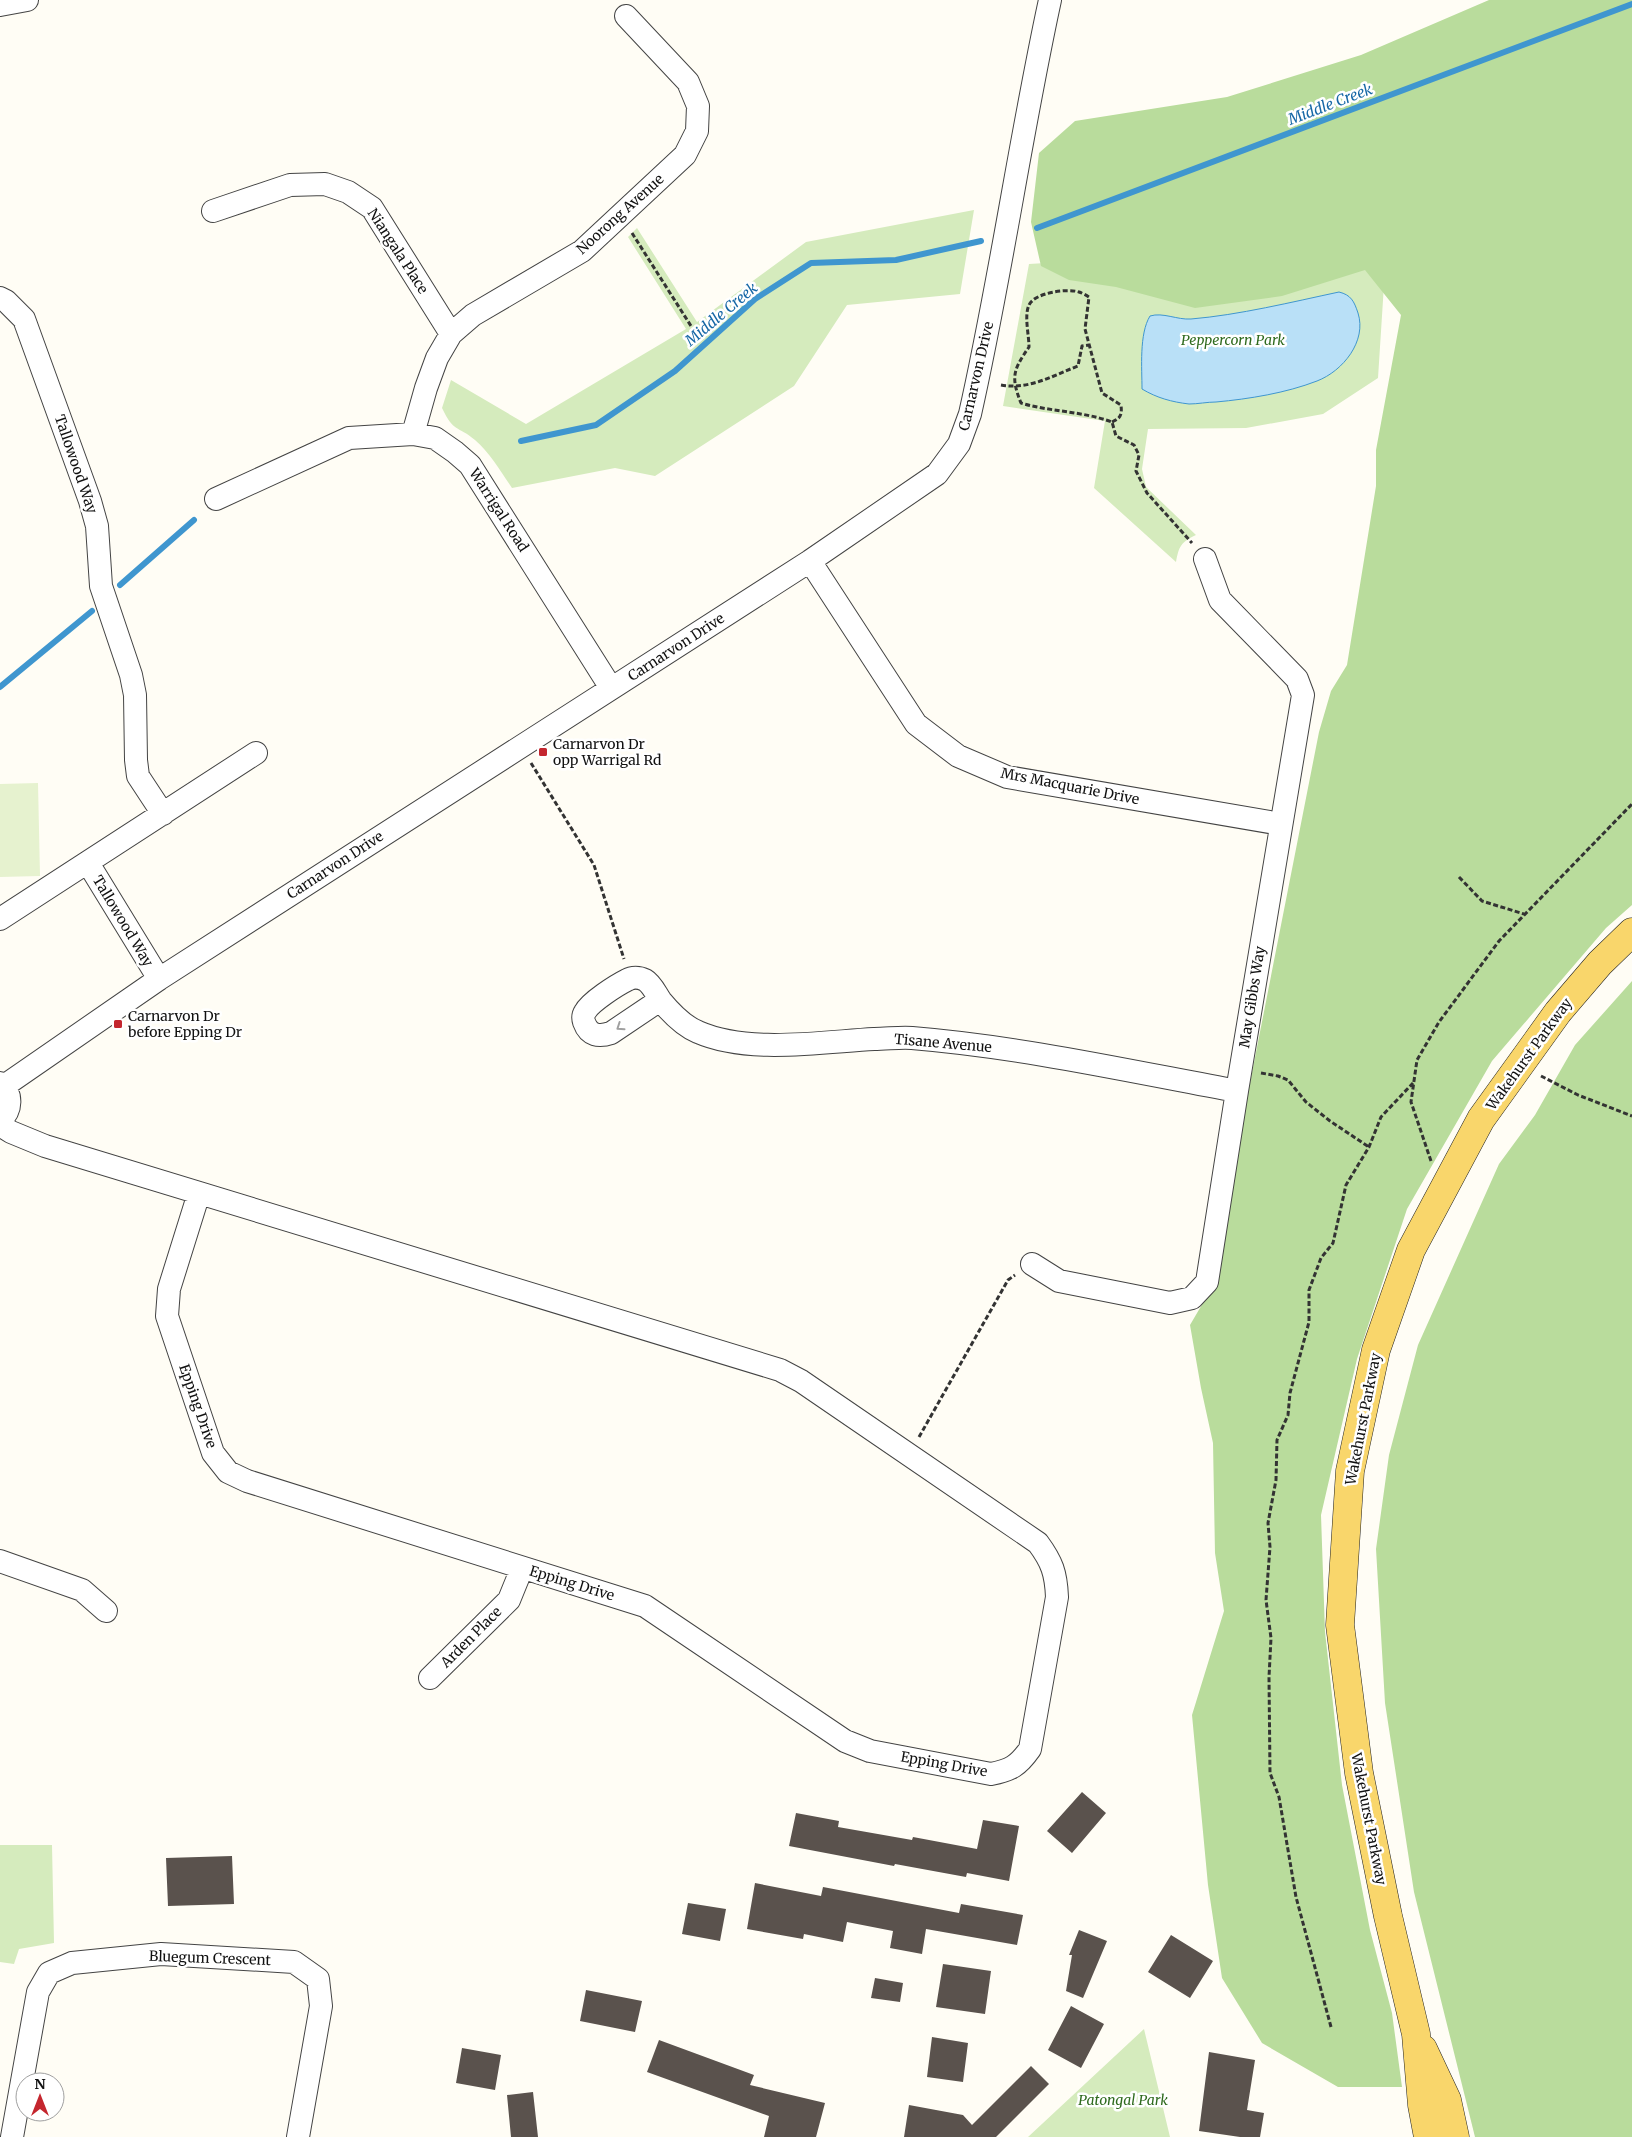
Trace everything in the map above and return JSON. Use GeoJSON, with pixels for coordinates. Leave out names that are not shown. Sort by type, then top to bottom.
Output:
{"type":"FeatureCollection","features":[{"type":"Feature","properties":{"kind":"main road","name":"Wakehurst Parkway"},"geometry":{"type":"LineString","coordinates":[[1428,2137],[1422,2105],[1416,2034],[1388,1916],[1359,1773],[1340,1625],[1350,1471],[1376,1350],[1411,1250],[1481,1119],[1558,1012],[1600,963],[1632,932]]}},
{"type":"Feature","properties":{"kind":"main road","name":"Wakehurst Parkway"},"geometry":{"type":"LineString","coordinates":[[1416,2034],[1447,2100],[1455,2137]]}},
{"type":"Feature","properties":{"kind":"street"},"geometry":{"type":"LineString","coordinates":[[1,3],[27,0]]}},
{"type":"Feature","properties":{"kind":"street","name":"Carnarvon Drive"},"geometry":{"type":"LineString","coordinates":[[2,1085],[159,978],[810,561],[937,474],[959,444],[970,414],[1012,205],[1031,88],[1050,0]]}},
{"type":"Feature","properties":{"kind":"street","name":"Noorong Avenue"},"geometry":{"type":"LineString","coordinates":[[413,434],[437,358],[451,334],[473,315],[582,251],[685,155],[697,131],[698,106],[688,82],[626,16]]}},
{"type":"Feature","properties":{"kind":"street","name":"Niangala Place"},"geometry":{"type":"LineString","coordinates":[[213,212],[290,186],[325,184],[348,192],[372,208],[451,334]]}},
{"type":"Feature","properties":{"kind":"street","name":"Tallowood Way"},"geometry":{"type":"LineString","coordinates":[[0,298],[6,301],[24,319],[90,501],[97,526],[101,586],[131,675],[135,695],[138,776],[163,814]]}},
{"type":"Feature","properties":{"kind":"street","name":"Warrigal Road"},"geometry":{"type":"LineString","coordinates":[[216,499],[349,438],[413,434],[435,438],[470,465],[611,688]]}},
{"type":"Feature","properties":{"kind":"street","name":"May Gibbs Way"},"geometry":{"type":"LineString","coordinates":[[1032,1264],[1059,1281],[1170,1303],[1192,1298],[1208,1282],[1239,1080],[1303,694],[1297,679],[1220,600],[1206,558]]}},
{"type":"Feature","properties":{"kind":"street","name":"Mrs Macquarie Drive"},"geometry":{"type":"LineString","coordinates":[[810,561],[916,724],[958,756],[1007,777],[1281,824]]}},
{"type":"Feature","properties":{"kind":"street","name":"Tallowood Way"},"geometry":{"type":"LineString","coordinates":[[0,919],[256,753]]}},
{"type":"Feature","properties":{"kind":"street","name":"Tallowood Way"},"geometry":{"type":"LineString","coordinates":[[88,863],[159,978]]}},
{"type":"Feature","properties":{"kind":"street","name":"Tisane Avenue"},"geometry":{"type":"LineString","coordinates":[[627,980],[643,978],[678,1020],[697,1032],[726,1042],[761,1045],[909,1038],[993,1046],[1239,1080]]}},
{"type":"Feature","properties":{"kind":"street"},"geometry":{"type":"LineString","coordinates":[[627,980],[590,1005],[584,1012],[583,1019],[586,1029],[593,1034],[602,1036],[611,1033],[660,1000]]}},
{"type":"Feature","properties":{"kind":"street"},"geometry":{"type":"LineString","coordinates":[[0,1123],[10,1106],[10,1098],[2,1085]]}},
{"type":"Feature","properties":{"kind":"street","name":"Epping Drive"},"geometry":{"type":"LineString","coordinates":[[0,1123],[11,1132],[45,1146],[780,1370],[801,1382],[1038,1543],[1050,1559],[1056,1578],[1057,1597],[1030,1749],[1020,1763],[1005,1771],[990,1774],[879,1753],[845,1741],[645,1606],[247,1482],[228,1472],[213,1453],[167,1316],[169,1289],[199,1193]]}},
{"type":"Feature","properties":{"kind":"street"},"geometry":{"type":"LineString","coordinates":[[0,1562],[82,1590],[106,1611]]}},
{"type":"Feature","properties":{"kind":"street","name":"Arden Place"},"geometry":{"type":"LineString","coordinates":[[430,1678],[509,1600],[522,1568]]}},
{"type":"Feature","properties":{"kind":"street","name":"Bluegum Crescent"},"geometry":{"type":"LineString","coordinates":[[12,2137],[38,1992],[50,1973],[72,1963],[161,1954],[294,1962],[318,1979],[321,2006],[298,2137]]}},
{"type":"Feature","properties":{"kind":"path"},"geometry":{"type":"LineString","coordinates":[[619,216],[637,240],[691,326]]}},
{"type":"Feature","properties":{"kind":"path"},"geometry":{"type":"LineString","coordinates":[[1078,291],[1089,297],[1085,329],[1102,393],[1121,405],[1122,414],[1119,419],[1112,422],[1092,414],[1036,408],[1021,403],[1014,387],[1016,367],[1029,347],[1027,318],[1029,305],[1035,297],[1057,292],[1078,291]]}},
{"type":"Feature","properties":{"kind":"path"},"geometry":{"type":"LineString","coordinates":[[1001,384],[1014,387],[1030,385],[1078,366],[1082,346],[1089,345]]}},
{"type":"Feature","properties":{"kind":"path"},"geometry":{"type":"LineString","coordinates":[[1112,422],[1116,436],[1134,446],[1139,455],[1136,471],[1147,494],[1179,526],[1206,558]]}},
{"type":"Feature","properties":{"kind":"path"},"geometry":{"type":"LineString","coordinates":[[521,746],[594,865],[624,959],[627,980]]}},
{"type":"Feature","properties":{"kind":"path"},"geometry":{"type":"LineString","coordinates":[[1442,1192],[1411,1102],[1417,1060],[1439,1022],[1499,941],[1632,804]]}},
{"type":"Feature","properties":{"kind":"path"},"geometry":{"type":"LineString","coordinates":[[1459,877],[1482,901],[1524,914]]}},
{"type":"Feature","properties":{"kind":"path"},"geometry":{"type":"LineString","coordinates":[[1520,1065],[1578,1095],[1632,1116]]}},
{"type":"Feature","properties":{"kind":"path"},"geometry":{"type":"LineString","coordinates":[[1239,1080],[1278,1076],[1288,1080],[1306,1102],[1330,1121],[1369,1147]]}},
{"type":"Feature","properties":{"kind":"path"},"geometry":{"type":"LineString","coordinates":[[1331,2027],[1296,1897],[1279,1797],[1270,1773],[1269,1678],[1271,1638],[1266,1600],[1270,1547],[1268,1523],[1276,1480],[1277,1440],[1288,1415],[1290,1393],[1309,1322],[1309,1290],[1321,1258],[1333,1243],[1346,1186],[1369,1147],[1382,1117],[1413,1083]]}},
{"type":"Feature","properties":{"kind":"path"},"geometry":{"type":"LineString","coordinates":[[909,1455],[1008,1280],[1032,1264]]}},
{"type":"Feature","properties":{"kind":"green space"},"geometry":{"type":"Polygon","coordinates":[[[1489,0],[1632,0],[1632,905],[1606,928],[1492,1061],[1407,1209],[1357,1359],[1321,1515],[1325,1632],[1342,1785],[1370,1930],[1392,2013],[1402,2087],[1338,2087],[1262,2043],[1222,1978],[1208,1885],[1192,1715],[1224,1611],[1215,1553],[1213,1443],[1190,1325],[1217,1279],[1247,1098],[1319,732],[1331,691],[1347,665],[1376,486],[1376,450],[1401,315],[1365,270],[1282,296],[1195,308],[1116,287],[1069,280],[1041,266],[1031,222],[1039,153],[1075,121],[1227,97],[1361,55],[1489,0]]]}},
{"type":"Feature","properties":{"kind":"green space"},"geometry":{"type":"Polygon","coordinates":[[[974,210],[960,294],[847,305],[794,386],[655,476],[615,468],[512,488],[486,451],[469,435],[456,428],[442,408],[451,380],[526,424],[686,329],[628,237],[637,228],[697,322],[806,242],[974,210]]]}},
{"type":"Feature","properties":{"kind":"green space","name":"Peppercorn Park"},"geometry":{"type":"Polygon","coordinates":[[[1367,244],[1385,269],[1378,378],[1323,414],[1246,428],[1148,429],[1142,469],[1146,487],[1196,535],[1182,545],[1176,562],[1094,488],[1105,421],[1003,406],[1029,264],[1367,244]]]}},
{"type":"Feature","properties":{"kind":"green space"},"geometry":{"type":"Polygon","coordinates":[[[38,783],[40,876],[0,877],[0,784],[38,783]]]}},
{"type":"Feature","properties":{"kind":"green space"},"geometry":{"type":"Polygon","coordinates":[[[1632,981],[1632,2137],[1475,2137],[1414,1892],[1385,1703],[1376,1549],[1389,1455],[1418,1345],[1499,1164],[1535,1115],[1575,1045],[1632,981]]]}},
{"type":"Feature","properties":{"kind":"green space"},"geometry":{"type":"Polygon","coordinates":[[[0,1845],[52,1845],[54,1943],[19,1949],[14,1964],[0,1962],[0,1845]]]}},
{"type":"Feature","properties":{"kind":"green space","name":"Patongal Park"},"geometry":{"type":"Polygon","coordinates":[[[1144,2029],[1170,2137],[1028,2137],[1144,2029]]]}},
{"type":"Feature","properties":{"kind":"water"},"geometry":{"type":"Polygon","coordinates":[[[1339,292],[1352,299],[1355,305],[1360,324],[1359,334],[1351,354],[1344,362],[1336,370],[1317,381],[1267,395],[1196,404],[1171,401],[1142,389],[1143,341],[1146,323],[1150,316],[1160,315],[1186,319],[1209,317],[1265,308],[1339,292]]]}},
{"type":"Feature","properties":{"kind":"building"},"geometry":{"type":"Polygon","coordinates":[[[1082,1792],[1106,1813],[1072,1853],[1047,1831],[1082,1792]]]}},
{"type":"Feature","properties":{"kind":"building"},"geometry":{"type":"Polygon","coordinates":[[[796,1813],[839,1821],[838,1827],[912,1840],[913,1837],[977,1849],[983,1820],[1019,1826],[1009,1881],[967,1873],[966,1877],[895,1864],[894,1866],[789,1846],[796,1813]]]}},
{"type":"Feature","properties":{"kind":"building"},"geometry":{"type":"Polygon","coordinates":[[[232,1856],[234,1904],[168,1906],[166,1858],[232,1856]]]}},
{"type":"Feature","properties":{"kind":"building"},"geometry":{"type":"Polygon","coordinates":[[[755,1883],[821,1896],[823,1887],[959,1913],[961,1904],[1023,1915],[1017,1945],[926,1929],[922,1954],[890,1948],[893,1931],[847,1922],[843,1942],[804,1934],[803,1939],[747,1929],[755,1883]]]}},
{"type":"Feature","properties":{"kind":"building"},"geometry":{"type":"Polygon","coordinates":[[[688,1903],[726,1909],[720,1941],[682,1934],[688,1903]]]}},
{"type":"Feature","properties":{"kind":"building"},"geometry":{"type":"Polygon","coordinates":[[[1079,1930],[1107,1941],[1083,1998],[1066,1991],[1072,1955],[1069,1955],[1079,1930]]]}},
{"type":"Feature","properties":{"kind":"building"},"geometry":{"type":"Polygon","coordinates":[[[1171,1935],[1213,1961],[1190,1998],[1148,1972],[1171,1935]]]}},
{"type":"Feature","properties":{"kind":"building"},"geometry":{"type":"Polygon","coordinates":[[[943,1964],[991,1971],[985,2014],[936,2007],[943,1964]]]}},
{"type":"Feature","properties":{"kind":"building"},"geometry":{"type":"Polygon","coordinates":[[[875,1978],[903,1983],[900,2002],[871,1998],[875,1978]]]}},
{"type":"Feature","properties":{"kind":"building"},"geometry":{"type":"Polygon","coordinates":[[[586,1990],[642,2001],[635,2032],[580,2021],[586,1990]]]}},
{"type":"Feature","properties":{"kind":"building"},"geometry":{"type":"Polygon","coordinates":[[[1071,2006],[1104,2024],[1081,2068],[1048,2050],[1071,2006]]]}},
{"type":"Feature","properties":{"kind":"building"},"geometry":{"type":"Polygon","coordinates":[[[932,2037],[968,2043],[963,2082],[927,2077],[932,2037]]]}},
{"type":"Feature","properties":{"kind":"building"},"geometry":{"type":"Polygon","coordinates":[[[659,2040],[754,2075],[750,2085],[825,2103],[816,2137],[764,2137],[769,2116],[647,2072],[659,2040]]]}},
{"type":"Feature","properties":{"kind":"building"},"geometry":{"type":"Polygon","coordinates":[[[462,2048],[501,2055],[495,2090],[456,2083],[462,2048]]]}},
{"type":"Feature","properties":{"kind":"building"},"geometry":{"type":"Polygon","coordinates":[[[1209,2052],[1255,2060],[1247,2110],[1264,2113],[1260,2137],[1240,2137],[1199,2131],[1209,2052]]]}},
{"type":"Feature","properties":{"kind":"building"},"geometry":{"type":"Polygon","coordinates":[[[1031,2066],[1049,2084],[996,2137],[904,2137],[909,2105],[963,2115],[972,2125],[1031,2066]]]}},
{"type":"Feature","properties":{"kind":"building"},"geometry":{"type":"Polygon","coordinates":[[[533,2092],[538,2137],[511,2137],[507,2095],[533,2092]]]}},
{"type":"Feature","properties":{"kind":"waterway","name":"Middle Creek"},"geometry":{"type":"LineString","coordinates":[[1037,228],[1632,4]]}},
{"type":"Feature","properties":{"kind":"waterway","name":"Middle Creek"},"geometry":{"type":"LineString","coordinates":[[521,441],[596,425],[675,371],[755,299],[811,263],[896,260],[981,241]]}},
{"type":"Feature","properties":{"kind":"waterway","name":"Middle Creek"},"geometry":{"type":"LineString","coordinates":[[120,585],[194,520]]}},
{"type":"Feature","properties":{"kind":"waterway","name":"Middle Creek"},"geometry":{"type":"LineString","coordinates":[[0,687],[92,611]]}},
{"type":"Feature","properties":{"kind":"place","name":"Carnarvon Dr opp Warrigal Rd"},"geometry":{"type":"Point","coordinates":[543,752]}},
{"type":"Feature","properties":{"kind":"place","name":"Carnarvon Dr before Epping Dr"},"geometry":{"type":"Point","coordinates":[118,1024]}}]}
